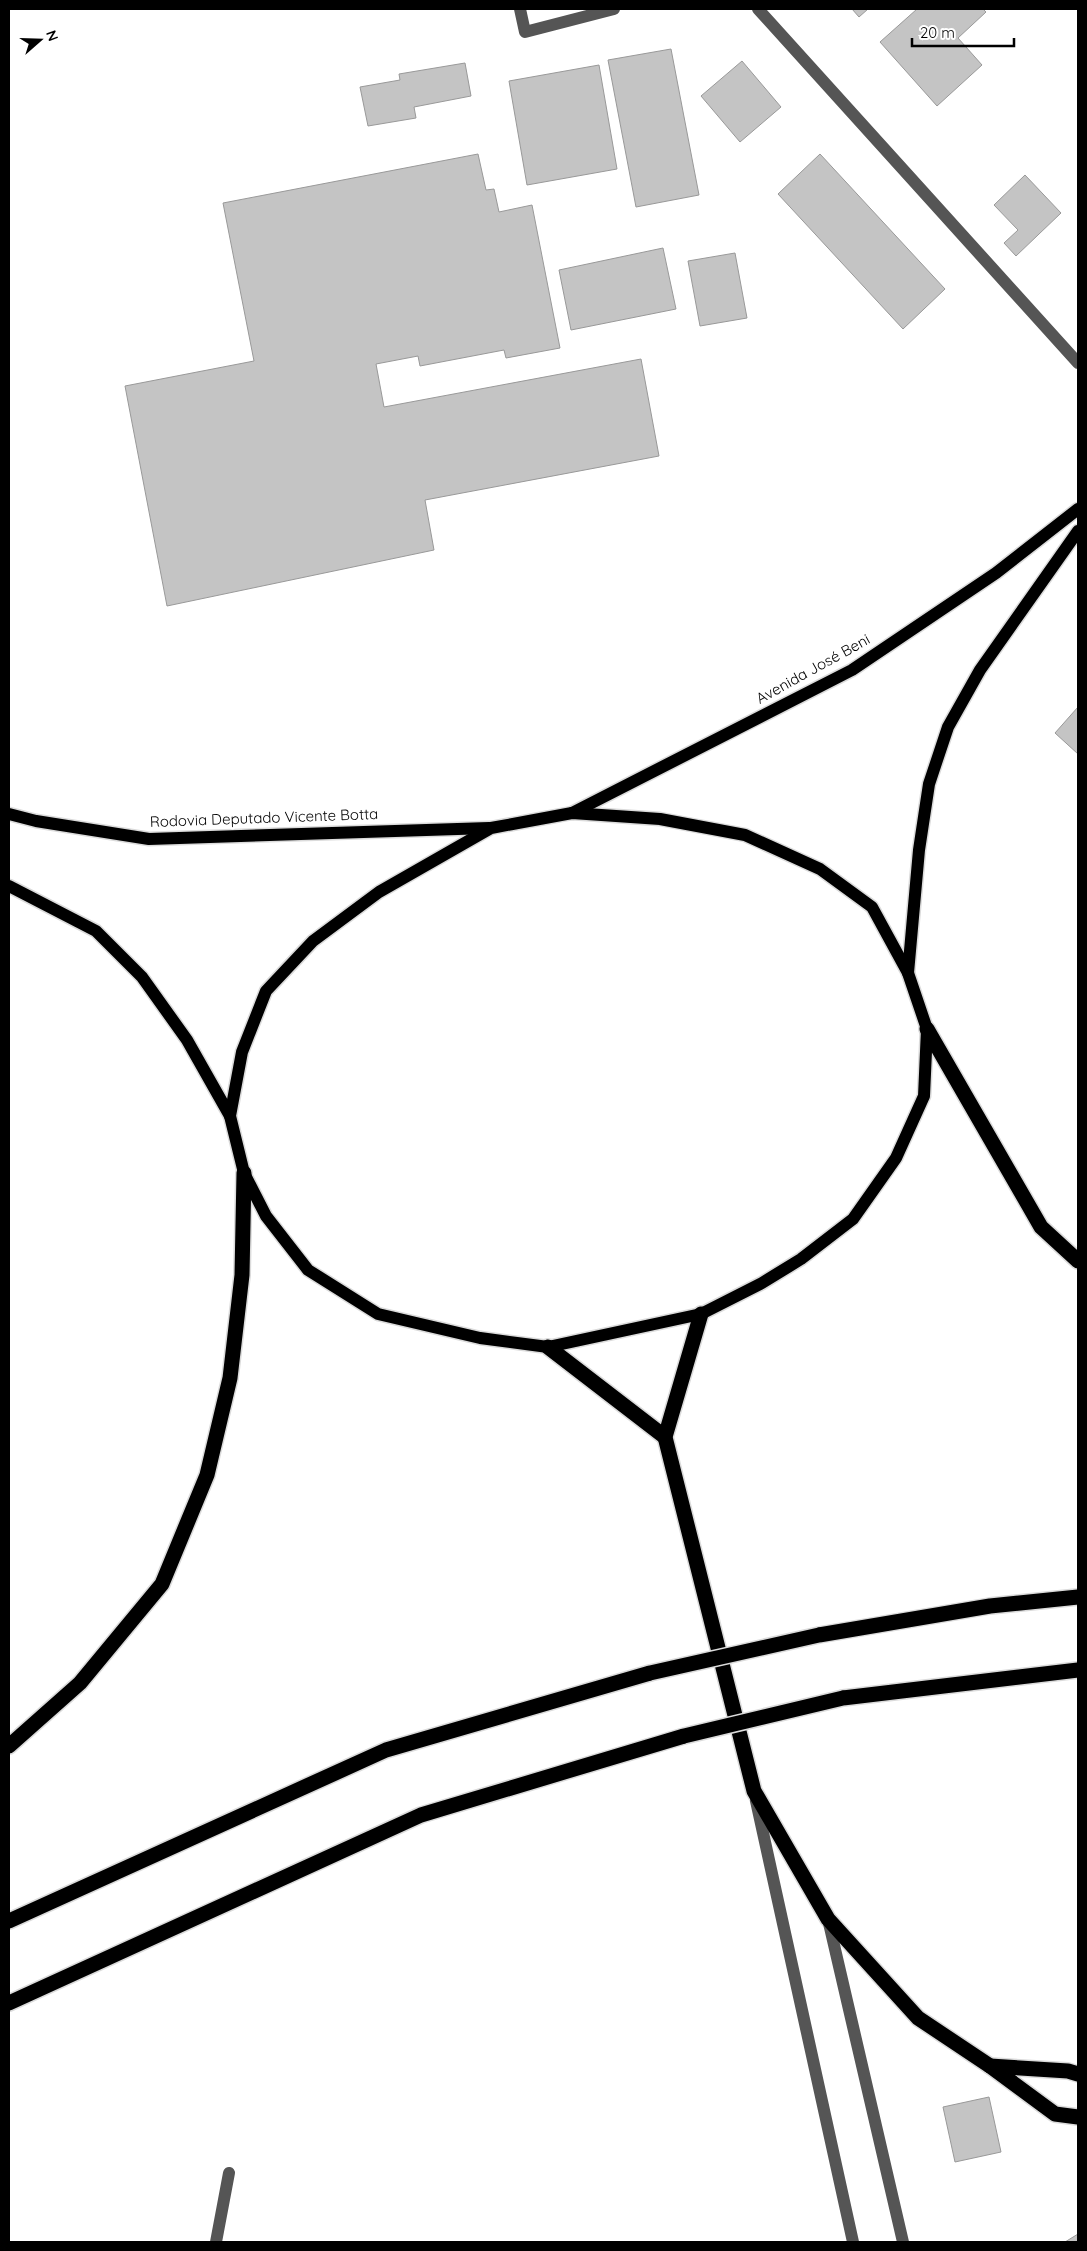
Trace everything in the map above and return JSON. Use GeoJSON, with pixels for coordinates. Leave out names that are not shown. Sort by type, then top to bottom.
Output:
{"type":"FeatureCollection","features":[{"type":"Feature","properties":{"kind":"highway"},"geometry":{"type":"LineString","coordinates":[[927,1030],[1041,1227],[1078,1262]]}},
{"type":"Feature","properties":{"kind":"highway"},"geometry":{"type":"LineString","coordinates":[[9,1746],[80,1683],[162,1584],[207,1475],[230,1378],[242,1276],[244,1173]]}},
{"type":"Feature","properties":{"kind":"highway"},"geometry":{"type":"LineString","coordinates":[[701,1314],[665,1437],[754,1791],[828,1919],[918,2018],[990,2066],[1055,2114],[1078,2117]]}},
{"type":"Feature","properties":{"kind":"highway"},"geometry":{"type":"LineString","coordinates":[[548,1347],[665,1437]]}},
{"type":"Feature","properties":{"kind":"highway"},"geometry":{"type":"LineString","coordinates":[[9,1921],[386,1750],[650,1673],[819,1635],[990,1606],[1078,1597]]}},
{"type":"Feature","properties":{"kind":"highway"},"geometry":{"type":"LineString","coordinates":[[9,2003],[420,1815],[684,1736],[843,1698],[1078,1670]]}},
{"type":"Feature","properties":{"kind":"highway"},"geometry":{"type":"LineString","coordinates":[[990,2066],[1068,2071],[1078,2074]]}},
{"type":"Feature","properties":{"kind":"main road","name":"Avenida José Beni"},"geometry":{"type":"LineString","coordinates":[[572,813],[852,670],[996,573],[1078,510]]}},
{"type":"Feature","properties":{"kind":"main road"},"geometry":{"type":"LineString","coordinates":[[908,972],[919,850],[929,784],[948,727],[980,670],[1078,531]]}},
{"type":"Feature","properties":{"kind":"main road"},"geometry":{"type":"LineString","coordinates":[[9,886],[96,931],[142,977],[186,1040],[230,1116],[244,1173],[266,1216],[308,1270],[378,1314],[480,1338],[548,1347],[701,1314],[762,1283],[801,1260],[853,1219],[896,1158],[924,1096],[927,1030],[908,972],[872,907],[820,869],[746,835],[660,819],[572,813],[492,828],[379,892],[313,941],[266,991],[242,1052],[230,1116]]}},
{"type":"Feature","properties":{"kind":"main road","name":"Rodovia Deputado Vicente Botta"},"geometry":{"type":"LineString","coordinates":[[9,814],[36,821],[149,839],[492,828]]}},
{"type":"Feature","properties":{"kind":"street"},"geometry":{"type":"LineString","coordinates":[[520,9],[525,32],[614,9]]}},
{"type":"Feature","properties":{"kind":"street"},"geometry":{"type":"LineString","coordinates":[[758,9],[1078,363]]}},
{"type":"Feature","properties":{"kind":"street"},"geometry":{"type":"LineString","coordinates":[[754,1791],[853,2242]]}},
{"type":"Feature","properties":{"kind":"street"},"geometry":{"type":"LineString","coordinates":[[828,1919],[903,2242]]}},
{"type":"Feature","properties":{"kind":"street"},"geometry":{"type":"LineString","coordinates":[[216,2242],[228,2173]]}},
{"type":"Feature","properties":{"kind":"building"},"geometry":{"type":"Polygon","coordinates":[[[852,9],[868,9],[859,17],[852,9]]]}},
{"type":"Feature","properties":{"kind":"building"},"geometry":{"type":"Polygon","coordinates":[[[917,9],[983,9],[986,12],[958,38],[982,65],[937,106],[880,42],[917,9]]]}},
{"type":"Feature","properties":{"kind":"building"},"geometry":{"type":"Polygon","coordinates":[[[671,49],[699,195],[636,207],[608,60],[671,49]]]}},
{"type":"Feature","properties":{"kind":"building"},"geometry":{"type":"Polygon","coordinates":[[[742,61],[781,107],[740,142],[701,96],[742,61]]]}},
{"type":"Feature","properties":{"kind":"building"},"geometry":{"type":"Polygon","coordinates":[[[465,63],[471,96],[414,107],[416,118],[368,126],[360,87],[400,80],[399,74],[465,63]]]}},
{"type":"Feature","properties":{"kind":"building"},"geometry":{"type":"Polygon","coordinates":[[[599,65],[617,169],[527,185],[509,81],[599,65]]]}},
{"type":"Feature","properties":{"kind":"building"},"geometry":{"type":"Polygon","coordinates":[[[478,154],[486,190],[494,189],[499,212],[532,205],[560,348],[506,358],[504,350],[420,366],[418,356],[376,364],[384,407],[641,359],[659,456],[425,500],[434,550],[167,606],[125,386],[254,361],[223,203],[478,154]]]}},
{"type":"Feature","properties":{"kind":"building"},"geometry":{"type":"Polygon","coordinates":[[[820,154],[945,289],[903,329],[778,194],[820,154]]]}},
{"type":"Feature","properties":{"kind":"building"},"geometry":{"type":"Polygon","coordinates":[[[1025,175],[1061,213],[1016,256],[1004,243],[1018,230],[994,205],[1025,175]]]}},
{"type":"Feature","properties":{"kind":"building"},"geometry":{"type":"Polygon","coordinates":[[[663,248],[676,309],[571,330],[559,270],[663,248]]]}},
{"type":"Feature","properties":{"kind":"building"},"geometry":{"type":"Polygon","coordinates":[[[735,253],[747,318],[700,326],[688,261],[735,253]]]}},
{"type":"Feature","properties":{"kind":"building"},"geometry":{"type":"Polygon","coordinates":[[[1078,707],[1078,754],[1055,733],[1078,707]]]}},
{"type":"Feature","properties":{"kind":"building"},"geometry":{"type":"Polygon","coordinates":[[[989,2097],[1001,2152],[955,2162],[943,2107],[989,2097]]]}},
{"type":"Feature","properties":{"kind":"building"},"geometry":{"type":"Polygon","coordinates":[[[1078,2234],[1078,2242],[1065,2242],[1078,2234]]]}}]}
